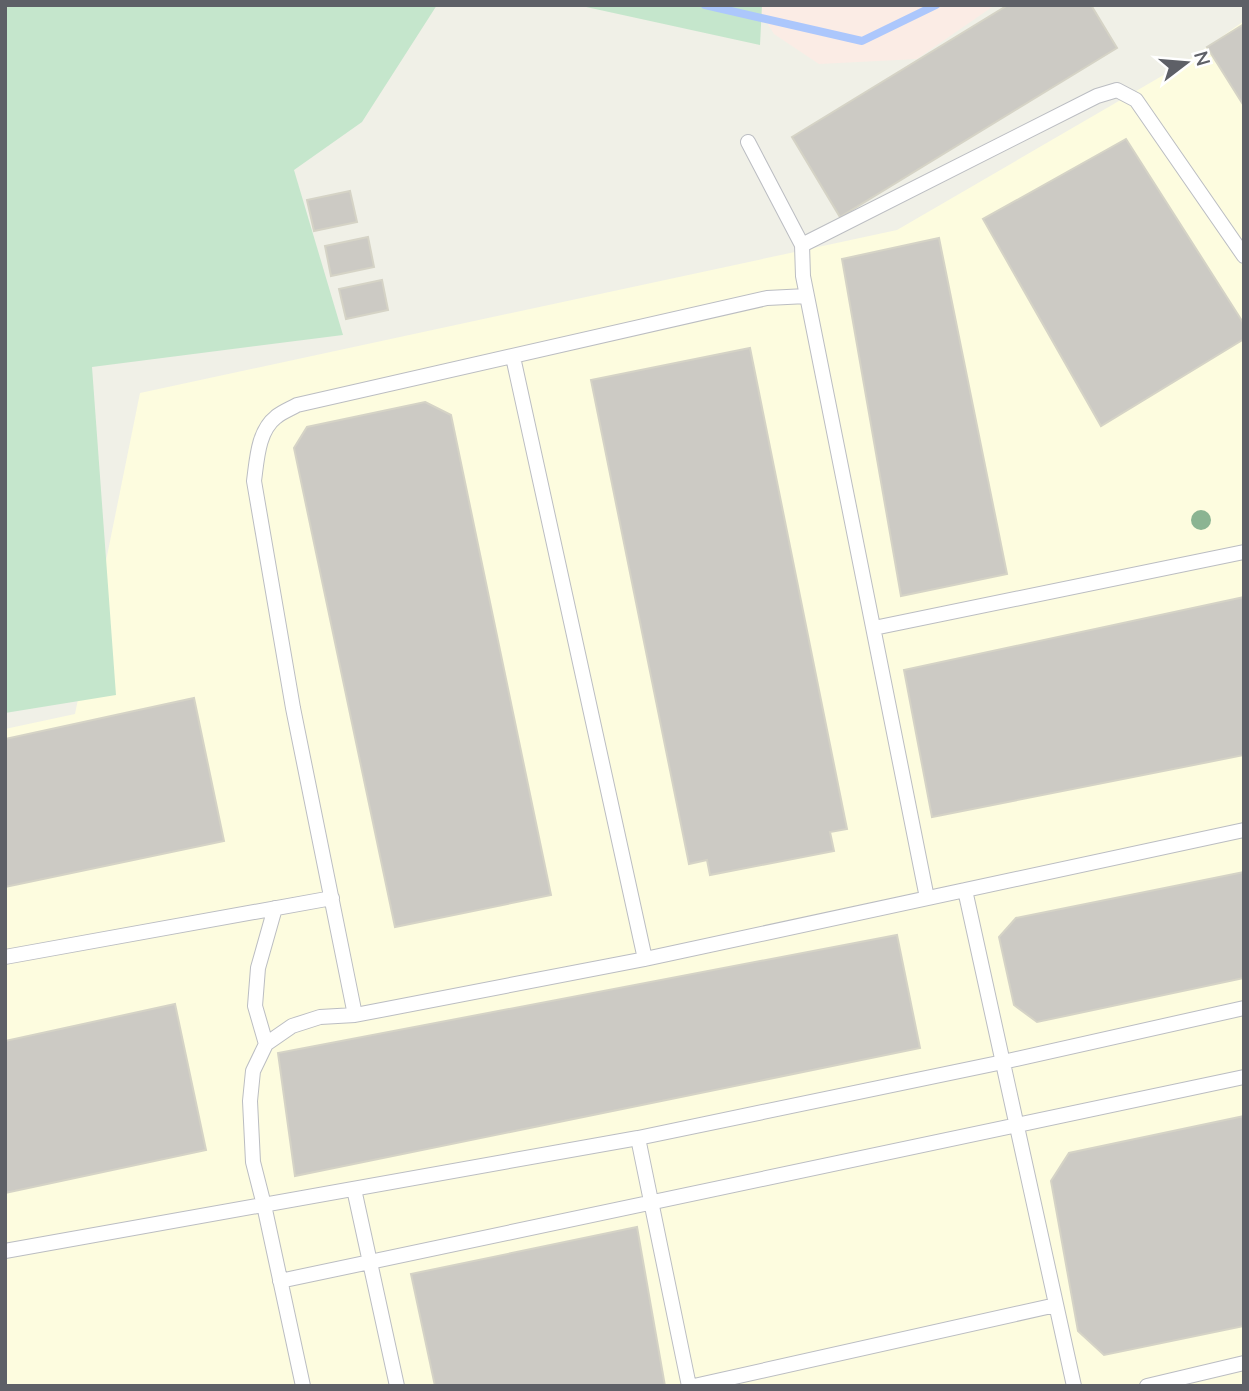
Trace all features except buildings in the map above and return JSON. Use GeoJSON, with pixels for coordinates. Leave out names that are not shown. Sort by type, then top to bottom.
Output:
{"type":"FeatureCollection","features":[{"type":"Feature","properties":{"kind":"lane"},"geometry":{"type":"LineString","coordinates":[[802,245],[1097,96],[1117,90],[1136,100],[1244,256]]}},
{"type":"Feature","properties":{"kind":"lane"},"geometry":{"type":"LineString","coordinates":[[748,142],[802,245],[803,276],[927,898]]}},
{"type":"Feature","properties":{"kind":"lane"},"geometry":{"type":"LineString","coordinates":[[355,1014],[293,708],[254,481],[265,429],[277,416],[297,405],[767,298],[807,296]]}},
{"type":"Feature","properties":{"kind":"lane"},"geometry":{"type":"LineString","coordinates":[[513,356],[645,959]]}},
{"type":"Feature","properties":{"kind":"lane"},"geometry":{"type":"LineString","coordinates":[[874,628],[1244,552]]}},
{"type":"Feature","properties":{"kind":"lane"},"geometry":{"type":"LineString","coordinates":[[303,1386],[253,1162],[250,1101],[253,1071],[266,1044],[292,1026],[320,1017],[355,1014],[645,959],[1244,830]]}},
{"type":"Feature","properties":{"kind":"lane"},"geometry":{"type":"LineString","coordinates":[[965,890],[1074,1386]]}},
{"type":"Feature","properties":{"kind":"lane"},"geometry":{"type":"LineString","coordinates":[[5,957],[332,898]]}},
{"type":"Feature","properties":{"kind":"lane"},"geometry":{"type":"LineString","coordinates":[[266,1044],[255,1006],[258,968],[275,908]]}},
{"type":"Feature","properties":{"kind":"lane"},"geometry":{"type":"LineString","coordinates":[[5,1251],[638,1138],[1003,1062],[1244,1008]]}},
{"type":"Feature","properties":{"kind":"lane"},"geometry":{"type":"LineString","coordinates":[[279,1281],[1244,1077]]}},
{"type":"Feature","properties":{"kind":"lane"},"geometry":{"type":"LineString","coordinates":[[638,1138],[692,1386],[1056,1305]]}},
{"type":"Feature","properties":{"kind":"lane"},"geometry":{"type":"LineString","coordinates":[[354,1189],[397,1386]]}},
{"type":"Feature","properties":{"kind":"lane"},"geometry":{"type":"LineString","coordinates":[[1147,1386],[1244,1363]]}},
{"type":"Feature","properties":{"kind":"shaded area"},"geometry":{"type":"Polygon","coordinates":[[[5,5],[437,5],[362,122],[294,170],[343,335],[92,367],[116,695],[5,713],[5,5]]]}},
{"type":"Feature","properties":{"kind":"shaded area"},"geometry":{"type":"Polygon","coordinates":[[[577,5],[762,5],[760,45],[577,5]]]}},
{"type":"Feature","properties":{"kind":"shaded area"},"geometry":{"type":"Polygon","coordinates":[[[756,5],[995,5],[917,59],[819,64],[774,34],[756,5]]]}},
{"type":"Feature","properties":{"kind":"shaded area"},"geometry":{"type":"Polygon","coordinates":[[[1244,21],[1244,1386],[5,1386],[5,729],[75,714],[140,393],[897,230],[1186,62],[1244,21]]]}},
{"type":"Feature","properties":{"kind":"waterway"},"geometry":{"type":"LineString","coordinates":[[705,5],[862,41],[936,5]]}}]}
